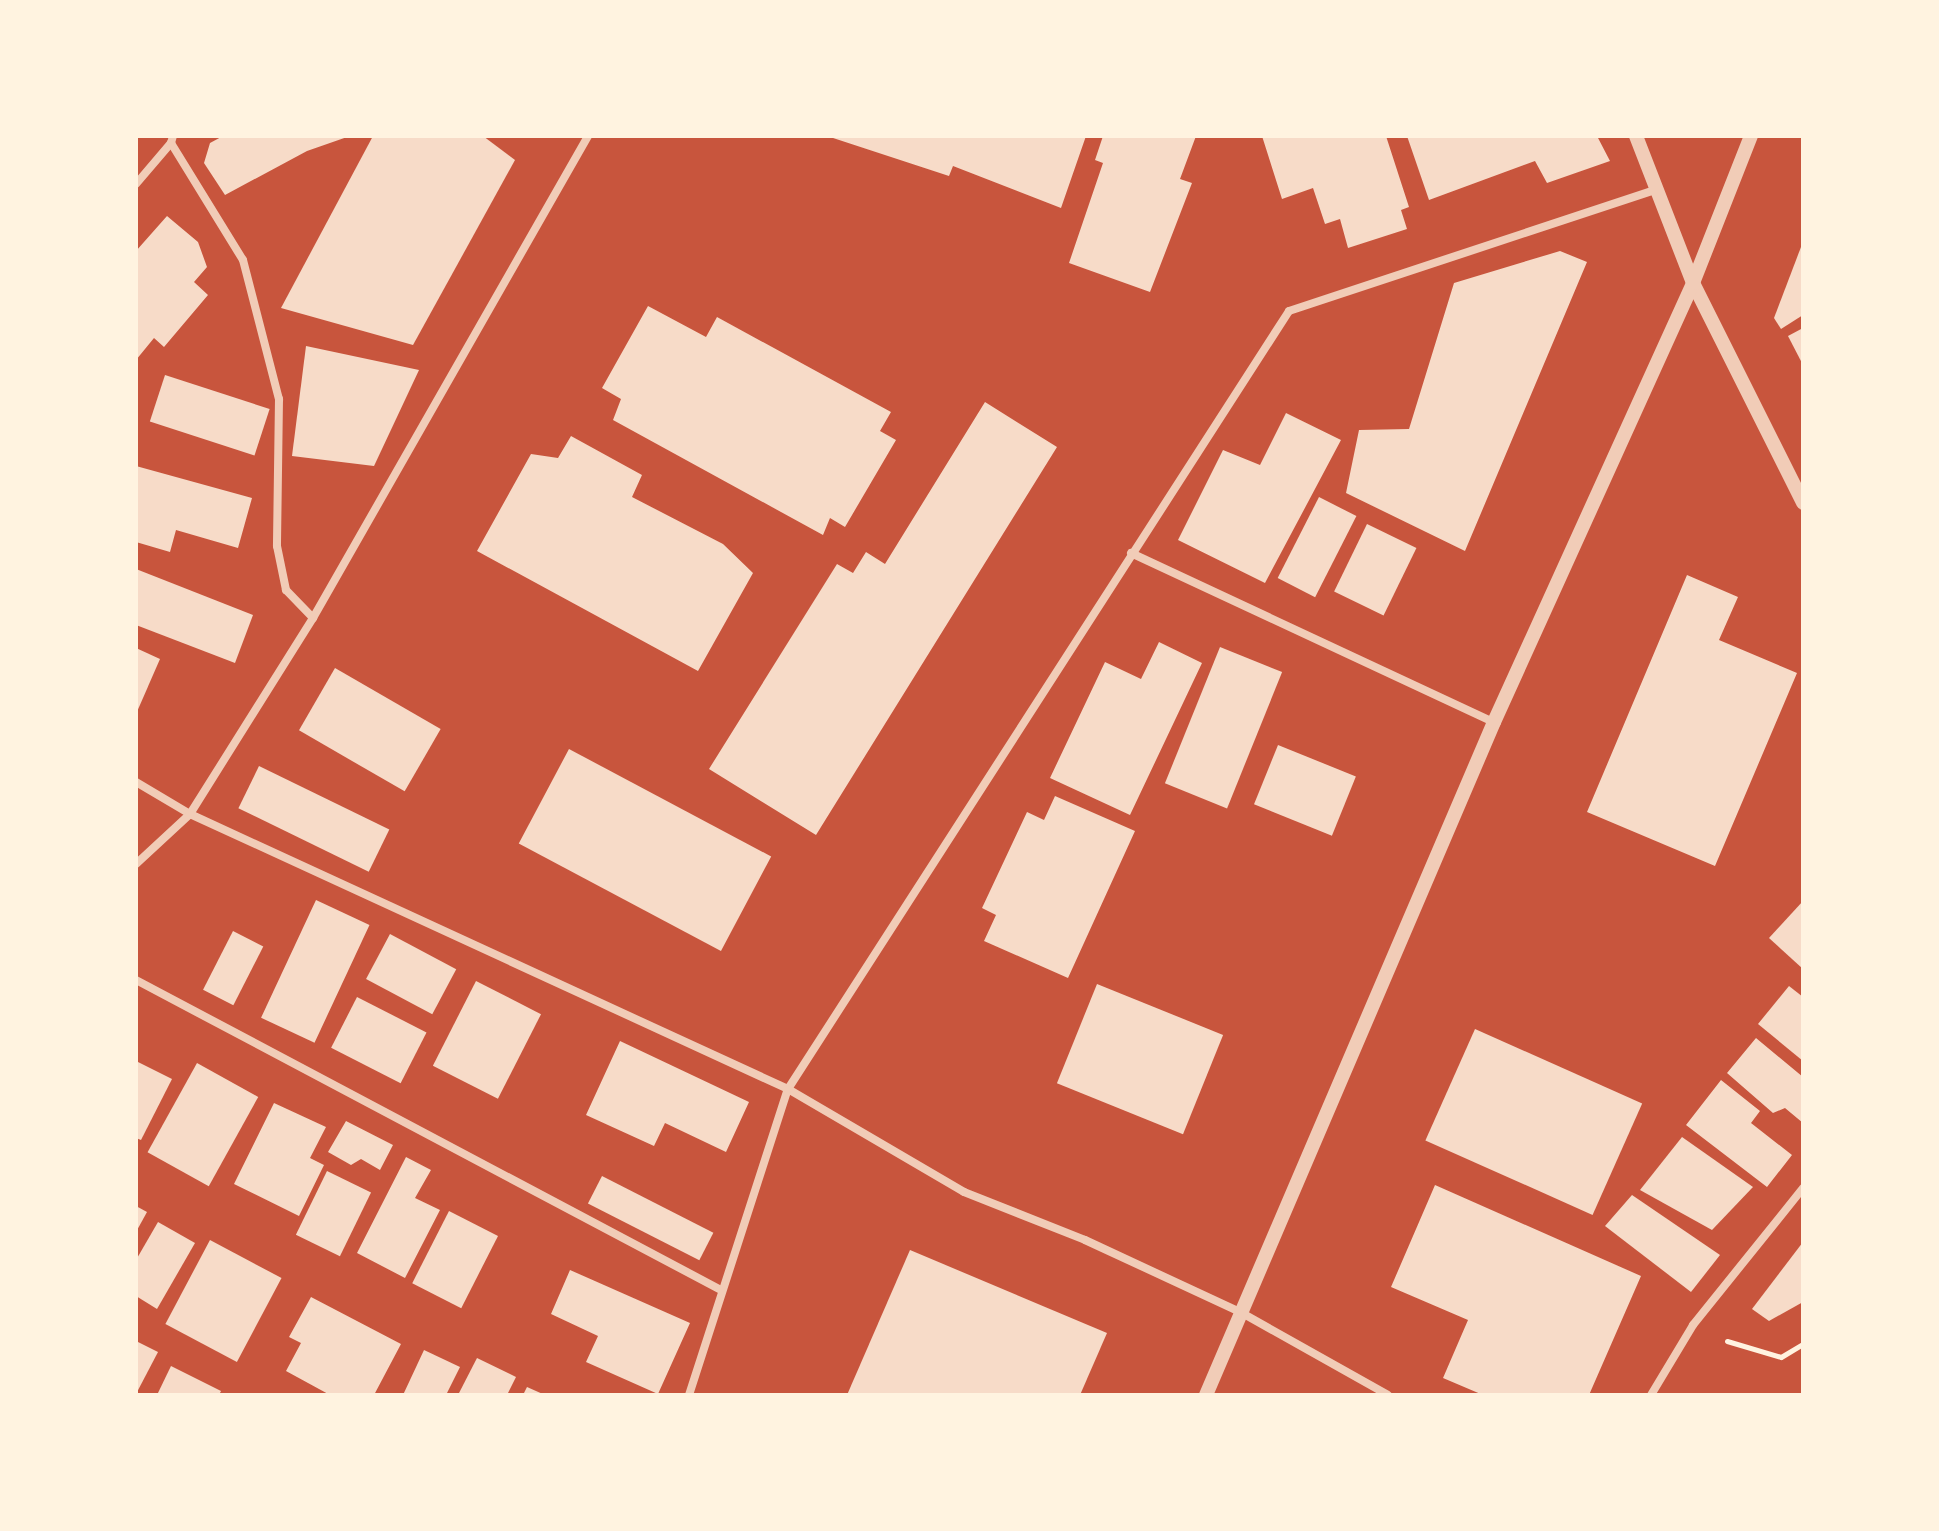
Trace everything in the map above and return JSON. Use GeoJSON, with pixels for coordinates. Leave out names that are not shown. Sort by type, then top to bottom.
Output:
{"type":"FeatureCollection","features":[{"type":"Feature","properties":{"kind":"street"},"geometry":{"type":"LineString","coordinates":[[136,864],[190,814],[313,618],[588,136]]}},
{"type":"Feature","properties":{"kind":"street"},"geometry":{"type":"LineString","coordinates":[[1636,136],[1660,188],[1693,283],[1803,503]]}},
{"type":"Feature","properties":{"kind":"street"},"geometry":{"type":"LineString","coordinates":[[1206,1395],[1494,722],[1693,283],[1751,136]]}},
{"type":"Feature","properties":{"kind":"street"},"geometry":{"type":"LineString","coordinates":[[136,184],[172,140],[243,260],[279,399],[277,546],[286,590],[313,618]]}},
{"type":"Feature","properties":{"kind":"street"},"geometry":{"type":"LineString","coordinates":[[689,1395],[788,1089],[1289,311],[1660,188]]}},
{"type":"Feature","properties":{"kind":"street"},"geometry":{"type":"LineString","coordinates":[[1131,553],[1494,722]]}},
{"type":"Feature","properties":{"kind":"street"},"geometry":{"type":"LineString","coordinates":[[136,782],[190,814],[788,1089],[964,1192],[1085,1240],[1242,1313],[1388,1395]]}},
{"type":"Feature","properties":{"kind":"street"},"geometry":{"type":"LineString","coordinates":[[136,980],[721,1290]]}},
{"type":"Feature","properties":{"kind":"street"},"geometry":{"type":"LineString","coordinates":[[1651,1395],[1693,1325],[1803,1188]]}},
{"type":"Feature","properties":{"kind":"path"},"geometry":{"type":"LineString","coordinates":[[1693,1325],[1746,1351],[1769,1355],[1781,1357],[1803,1344]]}},
{"type":"Feature","properties":{"kind":"building"},"geometry":{"type":"Polygon","coordinates":[[[223,136],[350,136],[307,151],[225,195],[204,163],[210,143],[223,136]]]}},
{"type":"Feature","properties":{"kind":"building"},"geometry":{"type":"Polygon","coordinates":[[[373,136],[483,136],[515,160],[413,345],[281,308],[373,136]]]}},
{"type":"Feature","properties":{"kind":"building"},"geometry":{"type":"Polygon","coordinates":[[[1086,136],[1061,208],[953,166],[949,176],[830,137],[1086,136]]]}},
{"type":"Feature","properties":{"kind":"building"},"geometry":{"type":"Polygon","coordinates":[[[1103,136],[1196,136],[1180,179],[1192,183],[1150,292],[1069,263],[1103,163],[1095,160],[1103,136]]]}},
{"type":"Feature","properties":{"kind":"building"},"geometry":{"type":"Polygon","coordinates":[[[1262,136],[1386,136],[1409,207],[1401,210],[1407,229],[1348,248],[1340,219],[1325,224],[1313,188],[1282,199],[1262,136]]]}},
{"type":"Feature","properties":{"kind":"building"},"geometry":{"type":"Polygon","coordinates":[[[1407,136],[1597,136],[1610,161],[1547,183],[1535,161],[1429,200],[1407,136]]]}},
{"type":"Feature","properties":{"kind":"building"},"geometry":{"type":"Polygon","coordinates":[[[167,216],[198,242],[207,267],[194,282],[208,295],[164,347],[154,338],[136,360],[136,251],[167,216]]]}},
{"type":"Feature","properties":{"kind":"building"},"geometry":{"type":"Polygon","coordinates":[[[1801,247],[1803,315],[1781,329],[1774,318],[1801,247]]]}},
{"type":"Feature","properties":{"kind":"building"},"geometry":{"type":"Polygon","coordinates":[[[1560,251],[1587,262],[1465,551],[1346,493],[1359,430],[1409,429],[1454,283],[1560,251]]]}},
{"type":"Feature","properties":{"kind":"building"},"geometry":{"type":"Polygon","coordinates":[[[648,306],[706,337],[717,317],[891,412],[880,431],[896,440],[845,527],[830,518],[823,535],[613,420],[621,399],[602,388],[648,306]]]}},
{"type":"Feature","properties":{"kind":"building"},"geometry":{"type":"Polygon","coordinates":[[[1803,328],[1803,365],[1788,336],[1803,328]]]}},
{"type":"Feature","properties":{"kind":"building"},"geometry":{"type":"Polygon","coordinates":[[[306,346],[419,370],[374,466],[292,456],[306,346]]]}},
{"type":"Feature","properties":{"kind":"building"},"geometry":{"type":"Polygon","coordinates":[[[165,375],[270,409],[254,456],[150,422],[165,375]]]}},
{"type":"Feature","properties":{"kind":"building"},"geometry":{"type":"Polygon","coordinates":[[[985,402],[1057,447],[816,835],[709,769],[837,564],[853,573],[866,552],[885,564],[985,402]]]}},
{"type":"Feature","properties":{"kind":"building"},"geometry":{"type":"Polygon","coordinates":[[[1286,413],[1341,440],[1265,583],[1178,540],[1223,450],[1260,465],[1286,413]]]}},
{"type":"Feature","properties":{"kind":"building"},"geometry":{"type":"Polygon","coordinates":[[[571,436],[642,475],[632,497],[723,544],[753,573],[698,671],[477,551],[531,454],[558,458],[571,436]]]}},
{"type":"Feature","properties":{"kind":"building"},"geometry":{"type":"Polygon","coordinates":[[[136,466],[252,498],[238,548],[176,530],[170,552],[136,542],[136,466]]]}},
{"type":"Feature","properties":{"kind":"building"},"geometry":{"type":"Polygon","coordinates":[[[1319,497],[1356,516],[1315,597],[1278,578],[1319,497]]]}},
{"type":"Feature","properties":{"kind":"building"},"geometry":{"type":"Polygon","coordinates":[[[1367,524],[1416,548],[1384,616],[1334,591],[1367,524]]]}},
{"type":"Feature","properties":{"kind":"building"},"geometry":{"type":"Polygon","coordinates":[[[136,569],[253,615],[235,663],[136,625],[136,569]]]}},
{"type":"Feature","properties":{"kind":"building"},"geometry":{"type":"Polygon","coordinates":[[[1687,575],[1738,597],[1719,640],[1797,673],[1715,866],[1587,812],[1687,575]]]}},
{"type":"Feature","properties":{"kind":"building"},"geometry":{"type":"Polygon","coordinates":[[[1159,642],[1202,663],[1130,815],[1050,778],[1105,662],[1141,679],[1159,642]]]}},
{"type":"Feature","properties":{"kind":"building"},"geometry":{"type":"Polygon","coordinates":[[[1220,647],[1282,672],[1227,808],[1165,783],[1220,647]]]}},
{"type":"Feature","properties":{"kind":"building"},"geometry":{"type":"Polygon","coordinates":[[[136,648],[160,659],[136,714],[136,648]]]}},
{"type":"Feature","properties":{"kind":"building"},"geometry":{"type":"Polygon","coordinates":[[[335,668],[441,729],[405,791],[299,730],[335,668]]]}},
{"type":"Feature","properties":{"kind":"building"},"geometry":{"type":"Polygon","coordinates":[[[1278,745],[1356,776],[1332,836],[1254,804],[1278,745]]]}},
{"type":"Feature","properties":{"kind":"building"},"geometry":{"type":"Polygon","coordinates":[[[569,749],[771,857],[721,951],[519,843],[569,749]]]}},
{"type":"Feature","properties":{"kind":"building"},"geometry":{"type":"Polygon","coordinates":[[[259,766],[389,830],[369,872],[238,808],[259,766]]]}},
{"type":"Feature","properties":{"kind":"building"},"geometry":{"type":"Polygon","coordinates":[[[1055,796],[1135,831],[1068,978],[984,941],[996,915],[982,908],[1027,812],[1044,820],[1055,796]]]}},
{"type":"Feature","properties":{"kind":"building"},"geometry":{"type":"Polygon","coordinates":[[[316,900],[369,925],[315,1043],[261,1018],[316,900]]]}},
{"type":"Feature","properties":{"kind":"building"},"geometry":{"type":"Polygon","coordinates":[[[1803,901],[1803,969],[1769,938],[1803,901]]]}},
{"type":"Feature","properties":{"kind":"building"},"geometry":{"type":"Polygon","coordinates":[[[233,931],[263,946],[233,1005],[203,990],[233,931]]]}},
{"type":"Feature","properties":{"kind":"building"},"geometry":{"type":"Polygon","coordinates":[[[390,934],[456,969],[432,1014],[366,979],[390,934]]]}},
{"type":"Feature","properties":{"kind":"building"},"geometry":{"type":"Polygon","coordinates":[[[476,981],[541,1014],[498,1099],[433,1066],[476,981]]]}},
{"type":"Feature","properties":{"kind":"building"},"geometry":{"type":"Polygon","coordinates":[[[1097,984],[1223,1035],[1183,1134],[1057,1083],[1097,984]]]}},
{"type":"Feature","properties":{"kind":"building"},"geometry":{"type":"Polygon","coordinates":[[[1789,986],[1803,997],[1803,1061],[1758,1024],[1789,986]]]}},
{"type":"Feature","properties":{"kind":"building"},"geometry":{"type":"Polygon","coordinates":[[[357,997],[426,1032],[401,1083],[331,1048],[357,997]]]}},
{"type":"Feature","properties":{"kind":"building"},"geometry":{"type":"Polygon","coordinates":[[[1475,1029],[1642,1103],[1593,1215],[1425,1140],[1475,1029]]]}},
{"type":"Feature","properties":{"kind":"building"},"geometry":{"type":"Polygon","coordinates":[[[1756,1038],[1803,1077],[1803,1123],[1785,1108],[1773,1113],[1727,1073],[1756,1038]]]}},
{"type":"Feature","properties":{"kind":"building"},"geometry":{"type":"Polygon","coordinates":[[[620,1041],[749,1102],[726,1152],[665,1123],[654,1146],[586,1115],[620,1041]]]}},
{"type":"Feature","properties":{"kind":"building"},"geometry":{"type":"Polygon","coordinates":[[[138,1062],[172,1079],[141,1140],[136,1138],[138,1062]]]}},
{"type":"Feature","properties":{"kind":"building"},"geometry":{"type":"Polygon","coordinates":[[[197,1063],[258,1097],[209,1186],[148,1152],[197,1063]]]}},
{"type":"Feature","properties":{"kind":"building"},"geometry":{"type":"Polygon","coordinates":[[[1721,1080],[1760,1111],[1751,1123],[1792,1155],[1767,1187],[1686,1125],[1721,1080]]]}},
{"type":"Feature","properties":{"kind":"building"},"geometry":{"type":"Polygon","coordinates":[[[274,1103],[326,1127],[310,1158],[324,1165],[299,1216],[234,1184],[274,1103]]]}},
{"type":"Feature","properties":{"kind":"building"},"geometry":{"type":"Polygon","coordinates":[[[346,1121],[393,1145],[380,1170],[361,1159],[351,1165],[328,1152],[346,1121]]]}},
{"type":"Feature","properties":{"kind":"building"},"geometry":{"type":"Polygon","coordinates":[[[1682,1137],[1753,1187],[1712,1230],[1640,1190],[1682,1137]]]}},
{"type":"Feature","properties":{"kind":"building"},"geometry":{"type":"Polygon","coordinates":[[[406,1157],[431,1170],[415,1198],[440,1210],[405,1278],[357,1253],[406,1157]]]}},
{"type":"Feature","properties":{"kind":"building"},"geometry":{"type":"Polygon","coordinates":[[[327,1171],[371,1192],[340,1256],[296,1235],[327,1171]]]}},
{"type":"Feature","properties":{"kind":"building"},"geometry":{"type":"Polygon","coordinates":[[[602,1176],[713,1233],[699,1260],[588,1204],[602,1176]]]}},
{"type":"Feature","properties":{"kind":"building"},"geometry":{"type":"Polygon","coordinates":[[[1435,1185],[1641,1276],[1589,1395],[1483,1395],[1443,1378],[1468,1320],[1391,1287],[1435,1185]]]}},
{"type":"Feature","properties":{"kind":"building"},"geometry":{"type":"Polygon","coordinates":[[[1632,1195],[1720,1255],[1691,1292],[1605,1226],[1632,1195]]]}},
{"type":"Feature","properties":{"kind":"building"},"geometry":{"type":"Polygon","coordinates":[[[136,1206],[147,1212],[136,1232],[136,1206]]]}},
{"type":"Feature","properties":{"kind":"building"},"geometry":{"type":"Polygon","coordinates":[[[449,1211],[498,1236],[461,1308],[412,1283],[449,1211]]]}},
{"type":"Feature","properties":{"kind":"building"},"geometry":{"type":"Polygon","coordinates":[[[158,1222],[195,1243],[157,1309],[136,1296],[136,1260],[158,1222]]]}},
{"type":"Feature","properties":{"kind":"building"},"geometry":{"type":"Polygon","coordinates":[[[210,1240],[282,1278],[237,1362],[165,1324],[210,1240]]]}},
{"type":"Feature","properties":{"kind":"building"},"geometry":{"type":"Polygon","coordinates":[[[1803,1242],[1803,1302],[1769,1321],[1752,1309],[1803,1242]]]}},
{"type":"Feature","properties":{"kind":"building"},"geometry":{"type":"Polygon","coordinates":[[[910,1250],[1107,1333],[1080,1395],[847,1395],[910,1250]]]}},
{"type":"Feature","properties":{"kind":"building"},"geometry":{"type":"Polygon","coordinates":[[[570,1270],[690,1323],[658,1394],[586,1362],[598,1336],[551,1314],[570,1270]]]}},
{"type":"Feature","properties":{"kind":"building"},"geometry":{"type":"Polygon","coordinates":[[[311,1297],[401,1344],[374,1395],[330,1395],[286,1371],[301,1343],[289,1337],[311,1297]]]}},
{"type":"Feature","properties":{"kind":"building"},"geometry":{"type":"Polygon","coordinates":[[[136,1341],[158,1352],[136,1394],[136,1341]]]}},
{"type":"Feature","properties":{"kind":"building"},"geometry":{"type":"Polygon","coordinates":[[[424,1350],[460,1367],[446,1395],[403,1395],[424,1350]]]}},
{"type":"Feature","properties":{"kind":"building"},"geometry":{"type":"Polygon","coordinates":[[[477,1358],[516,1377],[507,1395],[458,1395],[477,1358]]]}},
{"type":"Feature","properties":{"kind":"building"},"geometry":{"type":"Polygon","coordinates":[[[171,1366],[221,1391],[219,1395],[157,1395],[171,1366]]]}},
{"type":"Feature","properties":{"kind":"building"},"geometry":{"type":"Polygon","coordinates":[[[527,1387],[545,1395],[523,1395],[527,1387]]]}}]}
